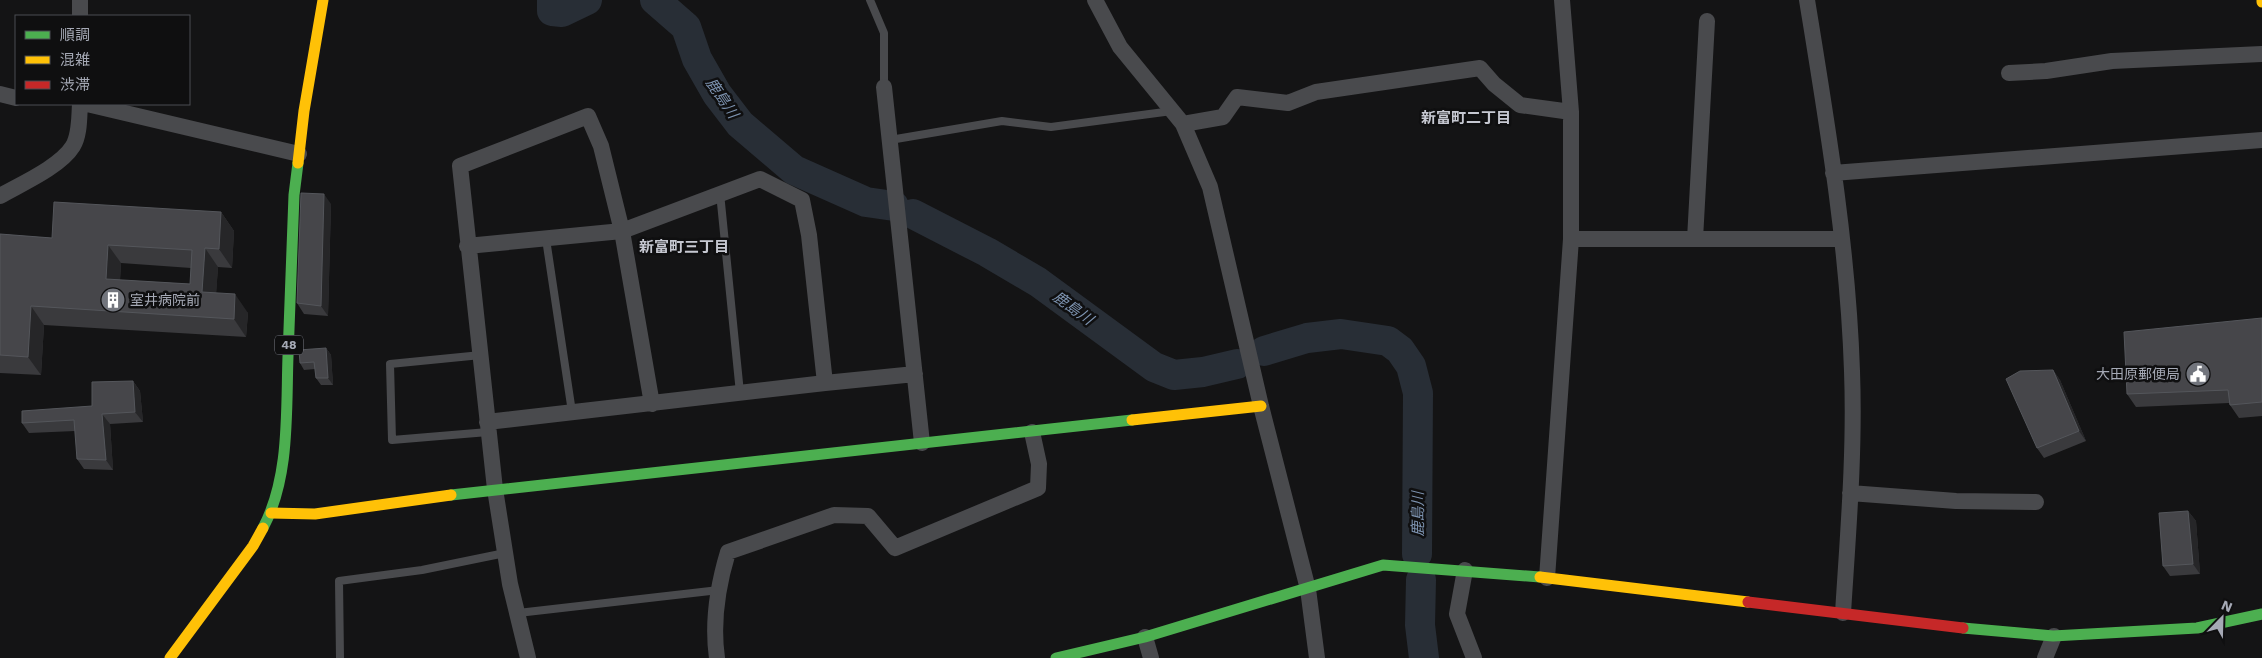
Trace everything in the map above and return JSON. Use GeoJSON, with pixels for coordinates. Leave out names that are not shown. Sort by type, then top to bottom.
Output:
{"type":"FeatureCollection","features":[{"type":"Feature","properties":{"kind":"street"},"geometry":{"type":"LineString","coordinates":[[80,0],[80,15]]}},
{"type":"Feature","properties":{"kind":"street","name":"48"},"geometry":{"type":"LineString","coordinates":[[170,658],[253,546],[271,513],[285,449],[294,196],[308,84],[324,0]]}},
{"type":"Feature","properties":{"kind":"street"},"geometry":{"type":"LineString","coordinates":[[1094,0],[1120,47],[1177,118],[1210,187],[1261,406],[1308,589],[1317,658]]}},
{"type":"Feature","properties":{"kind":"street"},"geometry":{"type":"LineString","coordinates":[[1547,578],[1571,238],[1571,112],[1562,0]]}},
{"type":"Feature","properties":{"kind":"street"},"geometry":{"type":"LineString","coordinates":[[1807,0],[1834,173],[1842,239],[1852,373],[1850,492],[1843,613]]}},
{"type":"Feature","properties":{"kind":"street"},"geometry":{"type":"LineString","coordinates":[[1694,238],[1707,21]]}},
{"type":"Feature","properties":{"kind":"street"},"geometry":{"type":"LineString","coordinates":[[2009,73],[2046,71],[2112,61],[2262,54]]}},
{"type":"Feature","properties":{"kind":"street"},"geometry":{"type":"LineString","coordinates":[[1177,118],[1223,117],[1237,97],[1288,103],[1316,92],[1480,68],[1494,84],[1520,105],[1571,112]]}},
{"type":"Feature","properties":{"kind":"street"},"geometry":{"type":"LineString","coordinates":[[884,87],[922,443]]}},
{"type":"Feature","properties":{"kind":"street"},"geometry":{"type":"LineString","coordinates":[[0,94],[15,98]]}},
{"type":"Feature","properties":{"kind":"street"},"geometry":{"type":"LineString","coordinates":[[0,196],[53,165],[73,146],[78,129],[80,105]]}},
{"type":"Feature","properties":{"kind":"street"},"geometry":{"type":"LineString","coordinates":[[91,105],[299,154]]}},
{"type":"Feature","properties":{"kind":"street"},"geometry":{"type":"LineString","coordinates":[[528,658],[505,553],[495,489],[467,246],[460,166],[588,116],[601,146],[622,231],[652,404]]}},
{"type":"Feature","properties":{"kind":"street"},"geometry":{"type":"LineString","coordinates":[[1834,173],[2262,140]]}},
{"type":"Feature","properties":{"kind":"street"},"geometry":{"type":"LineString","coordinates":[[467,246],[622,231],[760,179],[802,200],[809,235],[825,383]]}},
{"type":"Feature","properties":{"kind":"street"},"geometry":{"type":"LineString","coordinates":[[1571,238],[1842,239]]}},
{"type":"Feature","properties":{"kind":"street"},"geometry":{"type":"LineString","coordinates":[[488,427],[572,413],[915,374]]}},
{"type":"Feature","properties":{"kind":"street"},"geometry":{"type":"LineString","coordinates":[[271,513],[292,515],[315,514],[495,489],[1261,406]]}},
{"type":"Feature","properties":{"kind":"street"},"geometry":{"type":"LineString","coordinates":[[717,658],[715,643],[719,590],[728,552],[834,515],[868,516],[895,548],[1038,488],[1039,464],[1032,432]]}},
{"type":"Feature","properties":{"kind":"street"},"geometry":{"type":"LineString","coordinates":[[1850,492],[1956,501],[2036,502]]}},
{"type":"Feature","properties":{"kind":"street"},"geometry":{"type":"LineString","coordinates":[[1056,658],[1145,637],[1383,565],[1547,578],[1988,631],[2054,636],[2198,628],[2262,614]]}},
{"type":"Feature","properties":{"kind":"street"},"geometry":{"type":"LineString","coordinates":[[1465,570],[1457,614],[1474,658]]}},
{"type":"Feature","properties":{"kind":"street"},"geometry":{"type":"LineString","coordinates":[[2045,658],[2054,636]]}},
{"type":"Feature","properties":{"kind":"street"},"geometry":{"type":"LineString","coordinates":[[1145,637],[1150,658]]}},
{"type":"Feature","properties":{"kind":"lane"},"geometry":{"type":"LineString","coordinates":[[870,0],[884,33],[884,87]]}},
{"type":"Feature","properties":{"kind":"lane"},"geometry":{"type":"LineString","coordinates":[[890,140],[1002,122],[1051,126],[1177,118]]}},
{"type":"Feature","properties":{"kind":"lane"},"geometry":{"type":"LineString","coordinates":[[720,193],[740,393]]}},
{"type":"Feature","properties":{"kind":"lane"},"geometry":{"type":"LineString","coordinates":[[546,239],[572,413]]}},
{"type":"Feature","properties":{"kind":"lane"},"geometry":{"type":"LineString","coordinates":[[481,356],[390,364],[392,440],[488,427]]}},
{"type":"Feature","properties":{"kind":"lane"},"geometry":{"type":"LineString","coordinates":[[340,658],[339,581],[422,570],[505,553]]}},
{"type":"Feature","properties":{"kind":"lane"},"geometry":{"type":"LineString","coordinates":[[518,614],[719,590]]}},
{"type":"Feature","properties":{"kind":"building"},"geometry":{"type":"Polygon","coordinates":[[[301,193],[324,194],[321,306],[297,303],[301,193]]]}},
{"type":"Feature","properties":{"kind":"building"},"geometry":{"type":"Polygon","coordinates":[[[54,202],[221,212],[219,249],[205,248],[202,292],[235,294],[234,319],[31,306],[28,357],[0,355],[0,234],[52,238],[54,202]],[[108,245],[106,279],[190,284],[192,250],[108,245]]]}},
{"type":"Feature","properties":{"kind":"building","name":"大田原郵便局"},"geometry":{"type":"Polygon","coordinates":[[[2262,318],[2262,402],[2230,405],[2228,390],[2127,394],[2124,332],[2262,318]]]}},
{"type":"Feature","properties":{"kind":"building"},"geometry":{"type":"Polygon","coordinates":[[[326,348],[328,378],[316,378],[314,362],[300,363],[299,350],[326,348]]]}},
{"type":"Feature","properties":{"kind":"building"},"geometry":{"type":"Polygon","coordinates":[[[2053,370],[2079,431],[2037,448],[2006,379],[2020,371],[2053,370]]]}},
{"type":"Feature","properties":{"kind":"building"},"geometry":{"type":"Polygon","coordinates":[[[133,381],[135,412],[102,414],[106,460],[77,459],[74,420],[22,423],[22,411],[92,406],[92,382],[133,381]]]}},
{"type":"Feature","properties":{"kind":"building"},"geometry":{"type":"Polygon","coordinates":[[[2188,511],[2193,564],[2163,566],[2159,513],[2188,511]]]}},
{"type":"Feature","properties":{"kind":"waterway","name":"鹿島川"},"geometry":{"type":"LineString","coordinates":[[552,0],[552,11],[562,12],[587,0]]}},
{"type":"Feature","properties":{"kind":"waterway","name":"鹿島川"},"geometry":{"type":"LineString","coordinates":[[655,0],[686,27],[697,59],[717,94],[740,124],[794,170],[866,202],[894,206]]}},
{"type":"Feature","properties":{"kind":"waterway","name":"鹿島川"},"geometry":{"type":"LineString","coordinates":[[913,214],[987,252],[1038,282],[1154,367],[1174,375],[1203,372],[1237,364]]}},
{"type":"Feature","properties":{"kind":"waterway","name":"鹿島川"},"geometry":{"type":"LineString","coordinates":[[1264,351],[1307,338],[1341,334],[1388,341],[1400,350],[1411,366],[1418,393],[1417,554]]}},
{"type":"Feature","properties":{"kind":"waterway","name":"鹿島川"},"geometry":{"type":"LineString","coordinates":[[1421,580],[1420,625],[1424,658]]}},
{"type":"Feature","properties":{"kind":"traffic: fast"},"geometry":{"type":"LineString","coordinates":[[263,528],[278,488],[285,444],[294,195],[298,163]]}},
{"type":"Feature","properties":{"kind":"traffic: fast"},"geometry":{"type":"LineString","coordinates":[[451,495],[1132,420]]}},
{"type":"Feature","properties":{"kind":"traffic: fast"},"geometry":{"type":"LineString","coordinates":[[1056,658],[1145,637],[1383,565],[1540,577]]}},
{"type":"Feature","properties":{"kind":"traffic: fast"},"geometry":{"type":"LineString","coordinates":[[1963,628],[2053,636],[2197,628],[2262,614]]}},
{"type":"Feature","properties":{"kind":"traffic: slow"},"geometry":{"type":"LineString","coordinates":[[298,163],[304,111],[323,0]]}},
{"type":"Feature","properties":{"kind":"traffic: slow"},"geometry":{"type":"LineString","coordinates":[[1132,420],[1261,406]]}},
{"type":"Feature","properties":{"kind":"traffic: slow"},"geometry":{"type":"LineString","coordinates":[[271,513],[315,514],[451,495]]}},
{"type":"Feature","properties":{"kind":"traffic: slow"},"geometry":{"type":"LineString","coordinates":[[170,658],[253,546],[263,528]]}},
{"type":"Feature","properties":{"kind":"traffic: slow"},"geometry":{"type":"LineString","coordinates":[[1540,577],[1748,602]]}},
{"type":"Feature","properties":{"kind":"traffic: jam"},"geometry":{"type":"LineString","coordinates":[[1748,602],[1963,628]]}},
{"type":"Feature","properties":{"kind":"place","name":"室井病院前"},"geometry":{"type":"Point","coordinates":[113,300]}},
{"type":"Feature","properties":{"kind":"place","name":"大田原郵便局"},"geometry":{"type":"Point","coordinates":[2198,374]}},
{"type":"Feature","properties":{"kind":"district","name":"新富町二丁目"},"geometry":{"type":"Point","coordinates":[1466,118]}},
{"type":"Feature","properties":{"kind":"district","name":"新富町三丁目"},"geometry":{"type":"Point","coordinates":[684,247]}}]}
